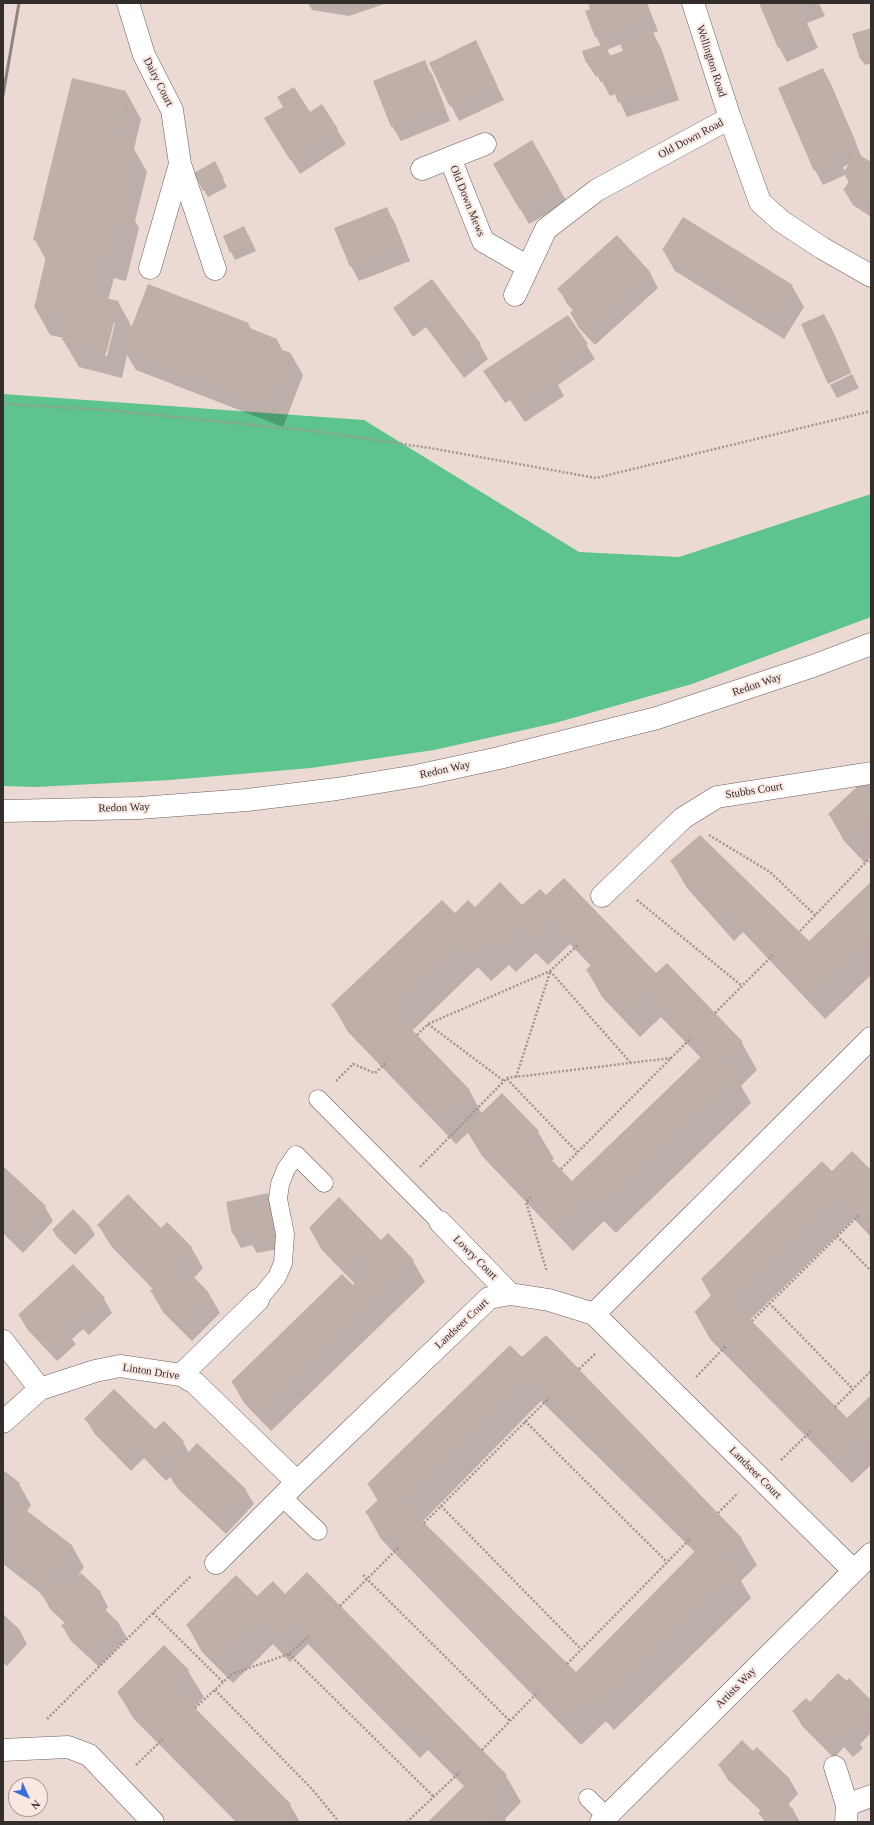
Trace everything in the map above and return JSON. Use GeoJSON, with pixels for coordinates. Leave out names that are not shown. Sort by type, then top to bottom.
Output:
{"type":"FeatureCollection","features":[{"type":"Feature","properties":{"kind":"street","name":"Dairy Court"},"geometry":{"type":"LineString","coordinates":[[128,3],[144,55],[172,110],[180,164],[215,268]]}},
{"type":"Feature","properties":{"kind":"street","name":"Wellington Road"},"geometry":{"type":"LineString","coordinates":[[693,3],[730,118]]}},
{"type":"Feature","properties":{"kind":"street","name":"Old Down Road"},"geometry":{"type":"LineString","coordinates":[[515,295],[546,229],[597,190],[730,118],[760,202],[781,221],[822,248],[871,276]]}},
{"type":"Feature","properties":{"kind":"street","name":"Old Down Mews"},"geometry":{"type":"LineString","coordinates":[[422,169],[485,144]]}},
{"type":"Feature","properties":{"kind":"street","name":"Old Down Mews"},"geometry":{"type":"LineString","coordinates":[[450,158],[483,241],[528,267]]}},
{"type":"Feature","properties":{"kind":"street","name":"Dairy Court"},"geometry":{"type":"LineString","coordinates":[[150,268],[180,164]]}},
{"type":"Feature","properties":{"kind":"street","name":"Redon Way"},"geometry":{"type":"LineString","coordinates":[[3,811],[139,808],[247,800],[337,789],[416,776],[506,756],[657,718],[813,666],[871,644]]}},
{"type":"Feature","properties":{"kind":"street","name":"Stubbs Court"},"geometry":{"type":"LineString","coordinates":[[602,896],[683,818],[717,797],[871,773]]}},
{"type":"Feature","properties":{"kind":"street"},"geometry":{"type":"LineString","coordinates":[[594,1314],[871,1038]]}},
{"type":"Feature","properties":{"kind":"street","name":"Lowry Court"},"geometry":{"type":"LineString","coordinates":[[440,1222],[510,1294]]}},
{"type":"Feature","properties":{"kind":"street","name":"Landseer Court"},"geometry":{"type":"LineString","coordinates":[[216,1563],[290,1489],[489,1298],[510,1294],[555,1302],[594,1314],[854,1571]]}},
{"type":"Feature","properties":{"kind":"street"},"geometry":{"type":"LineString","coordinates":[[181,1375],[258,1300]]}},
{"type":"Feature","properties":{"kind":"street"},"geometry":{"type":"LineString","coordinates":[[3,1341],[40,1389]]}},
{"type":"Feature","properties":{"kind":"street","name":"Linton Drive"},"geometry":{"type":"LineString","coordinates":[[3,1422],[40,1389],[95,1371],[120,1366],[181,1375],[195,1383],[290,1489]]}},
{"type":"Feature","properties":{"kind":"street","name":"Artists Way"},"geometry":{"type":"LineString","coordinates":[[604,1819],[871,1554]]}},
{"type":"Feature","properties":{"kind":"street"},"geometry":{"type":"LineString","coordinates":[[10,1750],[68,1747],[88,1755],[153,1822]]}},
{"type":"Feature","properties":{"kind":"street"},"geometry":{"type":"LineString","coordinates":[[834,1767],[847,1813],[871,1796]]}},
{"type":"Feature","properties":{"kind":"lane"},"geometry":{"type":"LineString","coordinates":[[318,1099],[440,1222]]}},
{"type":"Feature","properties":{"kind":"lane"},"geometry":{"type":"LineString","coordinates":[[258,1300],[277,1276],[283,1263],[285,1234],[278,1199],[280,1184],[286,1170],[296,1155],[324,1183]]}},
{"type":"Feature","properties":{"kind":"lane"},"geometry":{"type":"LineString","coordinates":[[290,1489],[318,1531]]}},
{"type":"Feature","properties":{"kind":"lane"},"geometry":{"type":"LineString","coordinates":[[588,1798],[604,1819]]}},
{"type":"Feature","properties":{"kind":"path"},"geometry":{"type":"LineString","coordinates":[[3,404],[106,410],[313,431],[430,448],[596,478],[871,411]]}},
{"type":"Feature","properties":{"kind":"path"},"geometry":{"type":"LineString","coordinates":[[683,818],[770,872],[815,916]]}},
{"type":"Feature","properties":{"kind":"path"},"geometry":{"type":"LineString","coordinates":[[800,931],[868,860],[871,862]]}},
{"type":"Feature","properties":{"kind":"path"},"geometry":{"type":"LineString","coordinates":[[634,898],[742,986]]}},
{"type":"Feature","properties":{"kind":"path"},"geometry":{"type":"LineString","coordinates":[[416,1034],[428,1024],[550,971],[579,944]]}},
{"type":"Feature","properties":{"kind":"path"},"geometry":{"type":"LineString","coordinates":[[714,1013],[773,955]]}},
{"type":"Feature","properties":{"kind":"path"},"geometry":{"type":"LineString","coordinates":[[550,971],[631,1063]]}},
{"type":"Feature","properties":{"kind":"path"},"geometry":{"type":"LineString","coordinates":[[516,1078],[550,971]]}},
{"type":"Feature","properties":{"kind":"path"},"geometry":{"type":"LineString","coordinates":[[428,1024],[506,1080],[577,1152]]}},
{"type":"Feature","properties":{"kind":"path"},"geometry":{"type":"LineString","coordinates":[[561,1169],[691,1038]]}},
{"type":"Feature","properties":{"kind":"path"},"geometry":{"type":"LineString","coordinates":[[403,1185],[506,1080],[671,1058]]}},
{"type":"Feature","properties":{"kind":"path"},"geometry":{"type":"LineString","coordinates":[[318,1099],[353,1064],[375,1073],[386,1063]]}},
{"type":"Feature","properties":{"kind":"path"},"geometry":{"type":"LineString","coordinates":[[531,1197],[526,1202],[555,1302]]}},
{"type":"Feature","properties":{"kind":"path"},"geometry":{"type":"LineString","coordinates":[[752,1321],[859,1215]]}},
{"type":"Feature","properties":{"kind":"path"},"geometry":{"type":"LineString","coordinates":[[837,1236],[871,1271]]}},
{"type":"Feature","properties":{"kind":"path"},"geometry":{"type":"LineString","coordinates":[[769,1303],[853,1389]]}},
{"type":"Feature","properties":{"kind":"path"},"geometry":{"type":"LineString","coordinates":[[677,1396],[726,1346]]}},
{"type":"Feature","properties":{"kind":"path"},"geometry":{"type":"LineString","coordinates":[[835,1407],[871,1371]]}},
{"type":"Feature","properties":{"kind":"path"},"geometry":{"type":"LineString","coordinates":[[424,1523],[549,1398]]}},
{"type":"Feature","properties":{"kind":"path"},"geometry":{"type":"LineString","coordinates":[[525,1421],[667,1562]]}},
{"type":"Feature","properties":{"kind":"path"},"geometry":{"type":"LineString","coordinates":[[762,1480],[811,1431]]}},
{"type":"Feature","properties":{"kind":"path"},"geometry":{"type":"LineString","coordinates":[[441,1506],[581,1649]]}},
{"type":"Feature","properties":{"kind":"path"},"geometry":{"type":"LineString","coordinates":[[567,1664],[691,1538]]}},
{"type":"Feature","properties":{"kind":"path"},"geometry":{"type":"LineString","coordinates":[[340,1606],[399,1548]]}},
{"type":"Feature","properties":{"kind":"path"},"geometry":{"type":"LineString","coordinates":[[10,1750],[203,1565],[216,1563]]}},
{"type":"Feature","properties":{"kind":"path"},"geometry":{"type":"LineString","coordinates":[[363,1575],[510,1722]]}},
{"type":"Feature","properties":{"kind":"path"},"geometry":{"type":"LineString","coordinates":[[153,1612],[223,1682]]}},
{"type":"Feature","properties":{"kind":"path"},"geometry":{"type":"LineString","coordinates":[[195,1708],[232,1674],[289,1654],[310,1636]]}},
{"type":"Feature","properties":{"kind":"path"},"geometry":{"type":"LineString","coordinates":[[289,1654],[434,1797]]}},
{"type":"Feature","properties":{"kind":"path"},"geometry":{"type":"LineString","coordinates":[[215,1690],[312,1789],[339,1822]]}},
{"type":"Feature","properties":{"kind":"path"},"geometry":{"type":"LineString","coordinates":[[482,1750],[538,1692]]}},
{"type":"Feature","properties":{"kind":"path"},"geometry":{"type":"LineString","coordinates":[[117,1784],[163,1739]]}},
{"type":"Feature","properties":{"kind":"path"},"geometry":{"type":"LineString","coordinates":[[407,1822],[460,1772]]}},
{"type":"Feature","properties":{"kind":"green space"},"geometry":{"type":"Polygon","coordinates":[[[3,394],[364,420],[579,552],[679,557],[871,494],[871,617],[692,684],[555,723],[434,750],[311,768],[170,780],[36,787],[3,786],[3,394]]]}},
{"type":"Feature","properties":{"kind":"building"},"geometry":{"type":"Polygon","coordinates":[[[588,3],[645,3],[650,16],[595,37],[585,11],[590,9],[588,3]]]}},
{"type":"Feature","properties":{"kind":"building"},"geometry":{"type":"Polygon","coordinates":[[[759,3],[812,3],[800,8],[811,34],[778,48],[759,3]]]}},
{"type":"Feature","properties":{"kind":"building"},"geometry":{"type":"Polygon","coordinates":[[[871,28],[871,55],[860,59],[852,34],[871,28]]]}},
{"type":"Feature","properties":{"kind":"building"},"geometry":{"type":"Polygon","coordinates":[[[653,32],[671,85],[618,103],[610,79],[600,82],[593,61],[586,63],[582,51],[604,44],[609,56],[623,51],[620,43],[653,32]]]}},
{"type":"Feature","properties":{"kind":"building"},"geometry":{"type":"Polygon","coordinates":[[[476,40],[497,85],[450,107],[429,63],[476,40]]]}},
{"type":"Feature","properties":{"kind":"building"},"geometry":{"type":"Polygon","coordinates":[[[425,60],[443,106],[391,127],[373,81],[425,60]]]}},
{"type":"Feature","properties":{"kind":"building"},"geometry":{"type":"Polygon","coordinates":[[[823,68],[856,142],[835,152],[839,160],[814,171],[778,88],[823,68]]]}},
{"type":"Feature","properties":{"kind":"building"},"geometry":{"type":"Polygon","coordinates":[[[72,78],[126,91],[115,140],[132,144],[119,199],[124,200],[111,255],[99,252],[88,294],[119,301],[107,351],[62,340],[68,316],[34,308],[49,244],[33,240],[72,78]]]}},
{"type":"Feature","properties":{"kind":"building"},"geometry":{"type":"Polygon","coordinates":[[[294,87],[310,112],[322,104],[338,129],[290,160],[264,118],[283,107],[277,97],[294,87]]]}},
{"type":"Feature","properties":{"kind":"building"},"geometry":{"type":"Polygon","coordinates":[[[532,140],[559,187],[520,210],[493,164],[532,140]]]}},
{"type":"Feature","properties":{"kind":"building"},"geometry":{"type":"Polygon","coordinates":[[[856,153],[871,162],[871,208],[843,190],[851,179],[843,173],[856,153]]]}},
{"type":"Feature","properties":{"kind":"building"},"geometry":{"type":"Polygon","coordinates":[[[215,161],[224,179],[203,191],[194,173],[215,161]]]}},
{"type":"Feature","properties":{"kind":"building"},"geometry":{"type":"Polygon","coordinates":[[[387,207],[402,246],[350,267],[334,228],[387,207]]]}},
{"type":"Feature","properties":{"kind":"building"},"geometry":{"type":"Polygon","coordinates":[[[683,217],[793,285],[771,319],[662,250],[683,217]]]}},
{"type":"Feature","properties":{"kind":"building"},"geometry":{"type":"Polygon","coordinates":[[[244,226],[252,244],[230,253],[223,236],[244,226]]]}},
{"type":"Feature","properties":{"kind":"building"},"geometry":{"type":"Polygon","coordinates":[[[617,235],[651,273],[586,331],[570,313],[575,308],[557,289],[617,235]]]}},
{"type":"Feature","properties":{"kind":"building"},"geometry":{"type":"Polygon","coordinates":[[[432,279],[481,344],[455,364],[417,313],[404,323],[393,308],[432,279]]]}},
{"type":"Feature","properties":{"kind":"building"},"geometry":{"type":"Polygon","coordinates":[[[148,284],[249,323],[247,327],[277,339],[274,347],[291,353],[271,406],[123,349],[148,284]]]}},
{"type":"Feature","properties":{"kind":"building"},"geometry":{"type":"Polygon","coordinates":[[[824,314],[851,373],[828,384],[801,324],[824,314]]]}},
{"type":"Feature","properties":{"kind":"building"},"geometry":{"type":"Polygon","coordinates":[[[568,315],[588,344],[550,370],[557,381],[516,408],[501,386],[496,390],[483,371],[568,315]]]}},
{"type":"Feature","properties":{"kind":"building"},"geometry":{"type":"Polygon","coordinates":[[[864,780],[871,787],[871,816],[849,837],[828,814],[864,780]]]}},
{"type":"Feature","properties":{"kind":"building"},"geometry":{"type":"Polygon","coordinates":[[[700,835],[809,941],[871,882],[871,934],[809,993],[727,906],[718,915],[670,861],[700,835]]]}},
{"type":"Feature","properties":{"kind":"building"},"geometry":{"type":"Polygon","coordinates":[[[564,878],[656,973],[667,963],[743,1042],[723,1062],[736,1075],[600,1207],[588,1195],[557,1225],[465,1129],[502,1093],[539,1131],[531,1139],[572,1181],[705,1053],[645,990],[624,1011],[586,970],[595,961],[554,918],[532,939],[520,926],[500,946],[493,939],[476,955],[462,941],[392,1009],[470,1090],[440,1118],[331,1005],[442,900],[455,913],[468,900],[475,907],[500,882],[522,905],[540,889],[546,895],[564,878]]]}},
{"type":"Feature","properties":{"kind":"building"},"geometry":{"type":"Polygon","coordinates":[[[852,1151],[871,1170],[871,1227],[838,1193],[729,1298],[847,1418],[871,1395],[871,1448],[859,1435],[836,1457],[694,1312],[714,1293],[701,1279],[822,1161],[832,1171],[852,1151]]]}},
{"type":"Feature","properties":{"kind":"building"},"geometry":{"type":"Polygon","coordinates":[[[3,1166],[46,1206],[14,1239],[3,1228],[3,1166]]]}},
{"type":"Feature","properties":{"kind":"building"},"geometry":{"type":"Polygon","coordinates":[[[268,1193],[276,1234],[248,1239],[246,1231],[232,1234],[226,1202],[268,1193]]]}},
{"type":"Feature","properties":{"kind":"building"},"geometry":{"type":"Polygon","coordinates":[[[128,1194],[161,1228],[167,1222],[192,1247],[167,1272],[179,1284],[190,1273],[208,1292],[179,1321],[150,1291],[156,1285],[97,1225],[128,1194]]]}},
{"type":"Feature","properties":{"kind":"building"},"geometry":{"type":"Polygon","coordinates":[[[339,1197],[381,1240],[388,1233],[414,1260],[259,1411],[231,1382],[342,1274],[353,1285],[374,1264],[363,1253],[347,1268],[309,1228],[339,1197]]]}},
{"type":"Feature","properties":{"kind":"building"},"geometry":{"type":"Polygon","coordinates":[[[73,1209],[91,1227],[70,1248],[52,1230],[73,1209]]]}},
{"type":"Feature","properties":{"kind":"building"},"geometry":{"type":"Polygon","coordinates":[[[73,1264],[105,1298],[80,1321],[74,1315],[64,1324],[68,1329],[49,1348],[18,1315],[73,1264]]]}},
{"type":"Feature","properties":{"kind":"building"},"geometry":{"type":"Polygon","coordinates":[[[546,1335],[742,1538],[723,1556],[736,1571],[598,1704],[590,1695],[565,1719],[365,1512],[380,1498],[367,1484],[510,1345],[522,1357],[546,1335]],[[526,1375],[401,1500],[576,1672],[700,1546],[526,1375]]]}},
{"type":"Feature","properties":{"kind":"building"},"geometry":{"type":"Polygon","coordinates":[[[114,1389],[155,1429],[164,1421],[184,1441],[158,1467],[135,1444],[122,1457],[84,1419],[114,1389]]]}},
{"type":"Feature","properties":{"kind":"building"},"geometry":{"type":"Polygon","coordinates":[[[197,1443],[246,1489],[217,1520],[168,1474],[197,1443]]]}},
{"type":"Feature","properties":{"kind":"building"},"geometry":{"type":"Polygon","coordinates":[[[3,1470],[20,1483],[9,1497],[73,1546],[43,1584],[3,1553],[3,1470]]]}},
{"type":"Feature","properties":{"kind":"building"},"geometry":{"type":"Polygon","coordinates":[[[307,1572],[507,1775],[487,1795],[501,1810],[489,1822],[428,1822],[469,1781],[412,1724],[404,1732],[292,1618],[274,1635],[257,1618],[217,1657],[186,1625],[236,1575],[257,1596],[273,1581],[285,1594],[307,1572]]]}},
{"type":"Feature","properties":{"kind":"building"},"geometry":{"type":"Polygon","coordinates":[[[81,1573],[101,1592],[94,1599],[119,1623],[90,1654],[61,1626],[68,1620],[40,1594],[57,1577],[68,1587],[81,1573]]]}},
{"type":"Feature","properties":{"kind":"building"},"geometry":{"type":"Polygon","coordinates":[[[3,1614],[19,1629],[3,1647],[3,1614]]]}},
{"type":"Feature","properties":{"kind":"building"},"geometry":{"type":"Polygon","coordinates":[[[164,1645],[189,1670],[173,1686],[291,1804],[283,1812],[293,1822],[245,1822],[117,1692],[164,1645]]]}},
{"type":"Feature","properties":{"kind":"building"},"geometry":{"type":"Polygon","coordinates":[[[838,1673],[847,1681],[849,1678],[871,1700],[871,1716],[868,1714],[852,1730],[855,1733],[845,1743],[836,1733],[825,1744],[792,1711],[806,1698],[810,1702],[824,1687],[832,1694],[825,1686],[838,1673]]]}},
{"type":"Feature","properties":{"kind":"building"},"geometry":{"type":"Polygon","coordinates":[[[742,1740],[753,1751],[757,1747],[790,1779],[777,1794],[794,1810],[789,1815],[796,1822],[768,1822],[758,1813],[763,1808],[718,1765],[742,1740]]]}},
{"type":"Feature","properties":{"kind":"railway"},"geometry":{"type":"LineString","coordinates":[[3,95],[19,3]]}}]}
